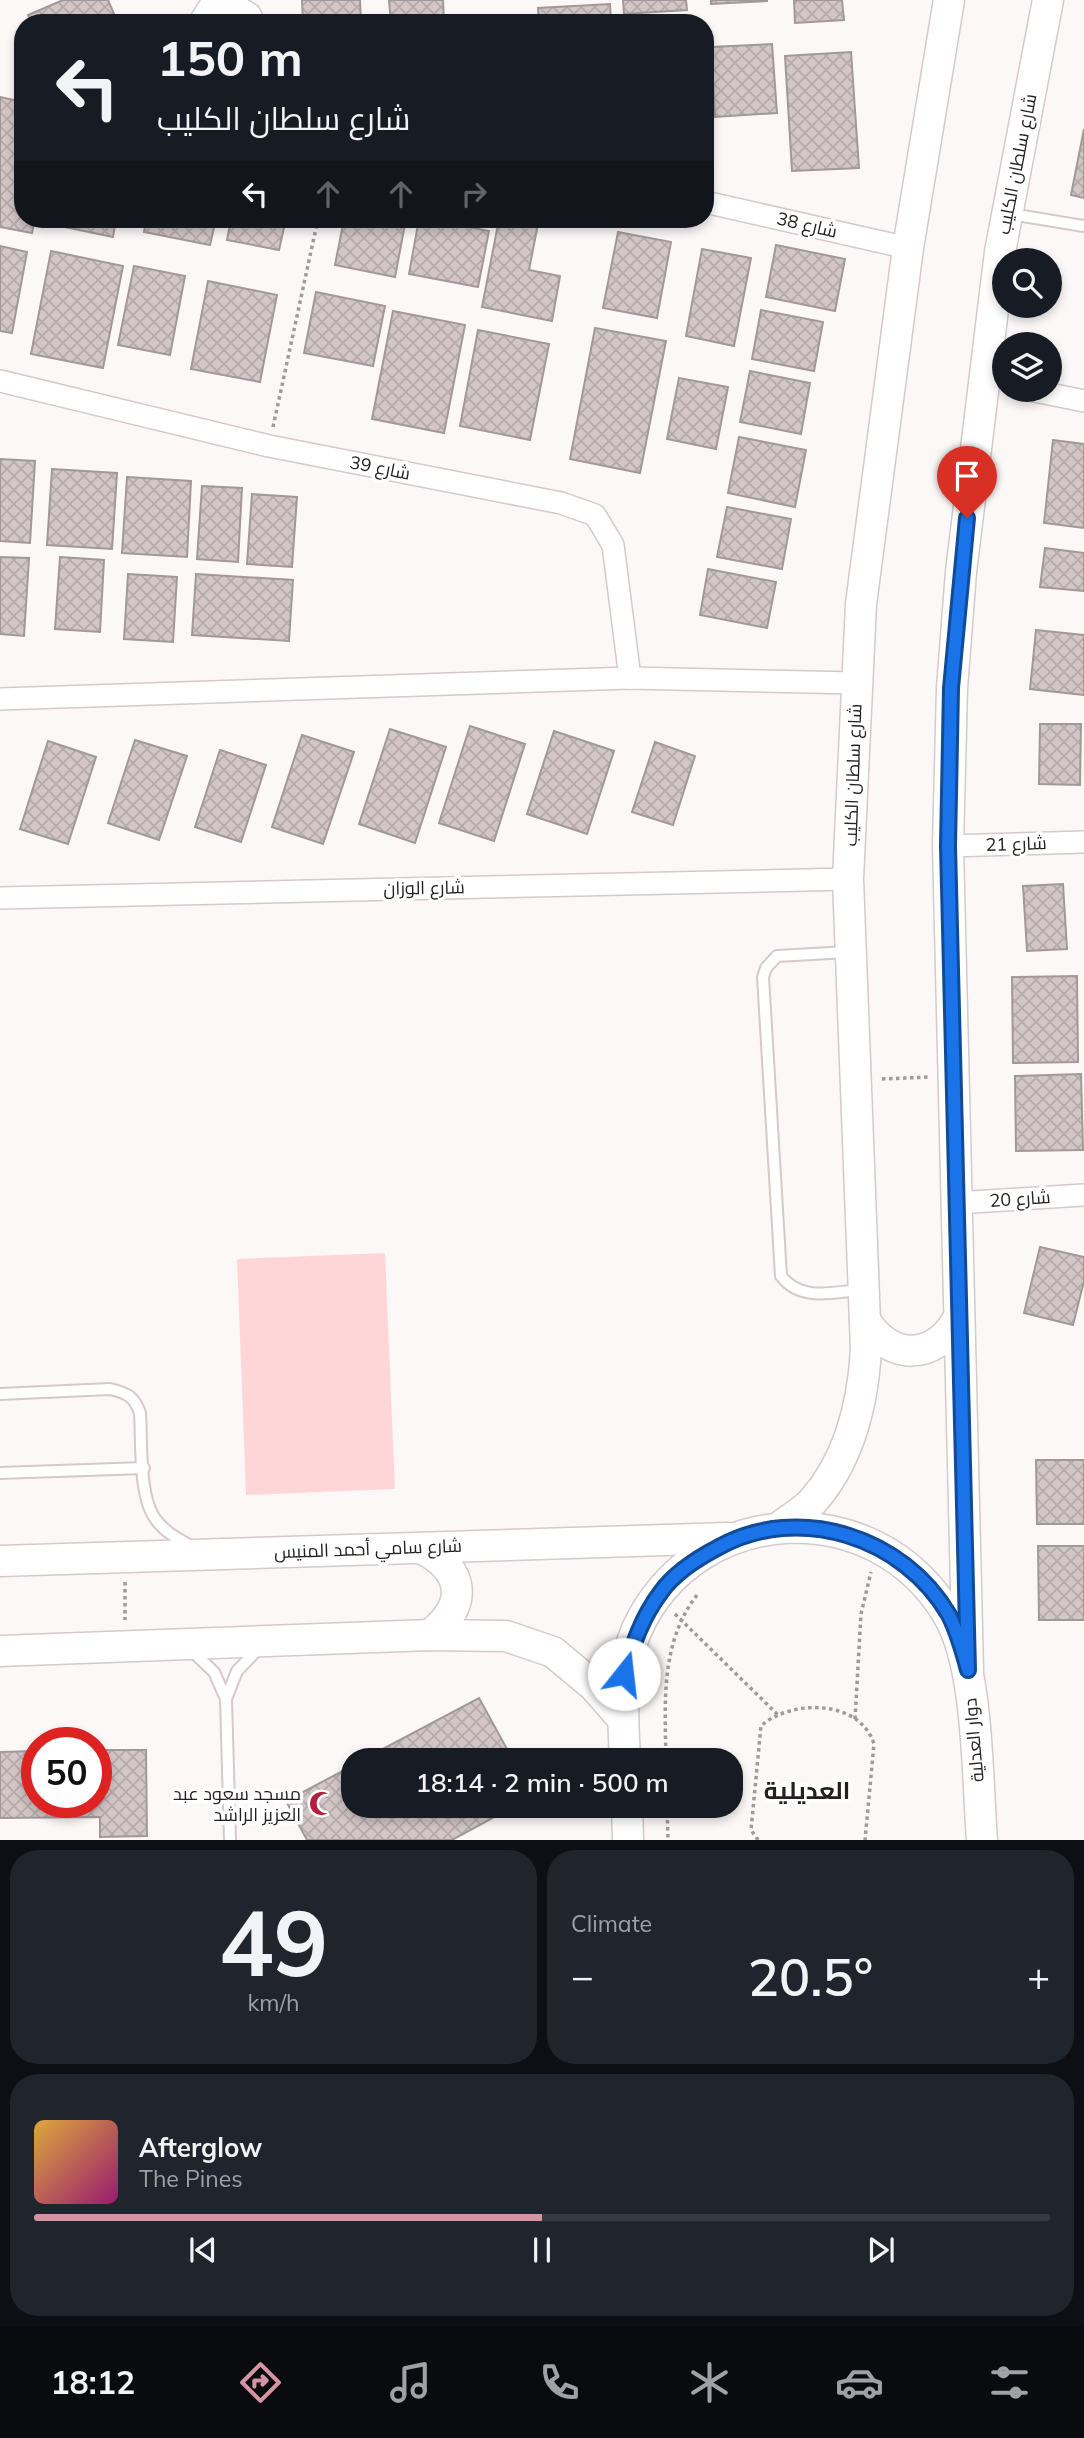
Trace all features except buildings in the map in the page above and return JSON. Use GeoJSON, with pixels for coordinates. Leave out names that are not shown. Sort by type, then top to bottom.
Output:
{"type":"FeatureCollection","features":[{"type":"Feature","properties":{"kind":"street","name":"شارع سلطان الكليب"},"geometry":{"type":"LineString","coordinates":[[778,1528],[812,1502],[847,1447],[864,1379],[865,1320],[848,879],[856,683],[867,544],[908,248],[949,0]]}},
{"type":"Feature","properties":{"kind":"street","name":"شارع سلطان الكليب"},"geometry":{"type":"LineString","coordinates":[[999,332],[1007,213],[1048,0]]}},
{"type":"Feature","properties":{"kind":"street"},"geometry":{"type":"LineString","coordinates":[[205,14],[209,7],[232,3],[250,14]]}},
{"type":"Feature","properties":{"kind":"street","name":"شارع 38"},"geometry":{"type":"LineString","coordinates":[[714,204],[908,248]]}},
{"type":"Feature","properties":{"kind":"street","name":"شارع 39"},"geometry":{"type":"LineString","coordinates":[[0,381],[269,446],[561,503],[595,515],[613,545],[630,678]]}},
{"type":"Feature","properties":{"kind":"street"},"geometry":{"type":"LineString","coordinates":[[1062,397],[1084,401]]}},
{"type":"Feature","properties":{"kind":"street","name":"شارع سلطان الكليب"},"geometry":{"type":"LineString","coordinates":[[968,1670],[948,846],[951,688],[958,598],[992,400]]}},
{"type":"Feature","properties":{"kind":"street"},"geometry":{"type":"LineString","coordinates":[[0,699],[630,678],[856,683]]}},
{"type":"Feature","properties":{"kind":"street","name":"شارع 21"},"geometry":{"type":"LineString","coordinates":[[948,846],[1084,842]]}},
{"type":"Feature","properties":{"kind":"street","name":"شارع الوزان"},"geometry":{"type":"LineString","coordinates":[[0,898],[848,879]]}},
{"type":"Feature","properties":{"kind":"street","name":"شارع 20"},"geometry":{"type":"LineString","coordinates":[[956,1203],[1084,1195]]}},
{"type":"Feature","properties":{"kind":"street"},"geometry":{"type":"LineString","coordinates":[[865,1320],[884,1343],[912,1351],[940,1342],[958,1318]]}},
{"type":"Feature","properties":{"kind":"street","name":"دوار العدلية"},"geometry":{"type":"LineString","coordinates":[[624,1748],[624,1674],[637,1630],[661,1591],[695,1560],[735,1538],[778,1528],[836,1531],[881,1549],[913,1571],[933,1592],[953,1625],[968,1670],[982,1839]]}},
{"type":"Feature","properties":{"kind":"street","name":"شارع سامي أحمد المنيس"},"geometry":{"type":"LineString","coordinates":[[7,1565],[124,1556],[735,1538]]}},
{"type":"Feature","properties":{"kind":"street"},"geometry":{"type":"LineString","coordinates":[[421,1548],[441,1558],[454,1577],[456,1600],[448,1621],[430,1635]]}},
{"type":"Feature","properties":{"kind":"street"},"geometry":{"type":"LineString","coordinates":[[0,1631],[10,1642],[30,1649]]}},
{"type":"Feature","properties":{"kind":"street"},"geometry":{"type":"LineString","coordinates":[[0,1651],[430,1635],[506,1636],[553,1651],[594,1686],[623,1719]]}},
{"type":"Feature","properties":{"kind":"street"},"geometry":{"type":"LineString","coordinates":[[627,1818],[628,1839]]}},
{"type":"Feature","properties":{"kind":"lane"},"geometry":{"type":"LineString","coordinates":[[1007,213],[1084,226]]}},
{"type":"Feature","properties":{"kind":"lane"},"geometry":{"type":"LineString","coordinates":[[851,953],[777,956],[766,968],[763,978],[781,1276],[789,1286],[802,1292],[863,1290]]}},
{"type":"Feature","properties":{"kind":"lane"},"geometry":{"type":"LineString","coordinates":[[0,1394],[92,1389],[126,1392],[135,1399],[140,1413],[146,1499],[156,1521],[170,1534],[205,1554]]}},
{"type":"Feature","properties":{"kind":"lane"},"geometry":{"type":"LineString","coordinates":[[0,1474],[144,1468]]}},
{"type":"Feature","properties":{"kind":"lane"},"geometry":{"type":"LineString","coordinates":[[226,1699],[241,1665],[270,1641]]}},
{"type":"Feature","properties":{"kind":"lane"},"geometry":{"type":"LineString","coordinates":[[178,1645],[204,1660],[214,1672],[226,1699],[230,1839]]}},
{"type":"Feature","properties":{"kind":"path"},"geometry":{"type":"LineString","coordinates":[[269,446],[316,228]]}},
{"type":"Feature","properties":{"kind":"path"},"geometry":{"type":"LineString","coordinates":[[857,1080],[953,1076]]}},
{"type":"Feature","properties":{"kind":"path"},"geometry":{"type":"LineString","coordinates":[[855,1719],[864,1595],[881,1549]]}},
{"type":"Feature","properties":{"kind":"path"},"geometry":{"type":"LineString","coordinates":[[124,1556],[125,1647]]}},
{"type":"Feature","properties":{"kind":"path"},"geometry":{"type":"LineString","coordinates":[[666,1748],[664,1682],[682,1618],[702,1588]]}},
{"type":"Feature","properties":{"kind":"path"},"geometry":{"type":"LineString","coordinates":[[655,1601],[682,1618],[779,1716]]}},
{"type":"Feature","properties":{"kind":"path"},"geometry":{"type":"LineString","coordinates":[[758,1839],[751,1830],[761,1726],[779,1716],[813,1707],[827,1708],[855,1719],[872,1736],[874,1744],[865,1839]]}},
{"type":"Feature","properties":{"kind":"path"},"geometry":{"type":"LineString","coordinates":[[667,1818],[668,1839]]}},
{"type":"Feature","properties":{"kind":"shaded area"},"geometry":{"type":"Polygon","coordinates":[[[385,1253],[395,1489],[246,1495],[237,1259],[385,1253]]]}},
{"type":"Feature","properties":{"kind":"place","name":"مسجد سعود عبد العزيز الراشد"},"geometry":{"type":"Point","coordinates":[321,1804]}},
{"type":"Feature","properties":{"kind":"district","name":"العديلية"},"geometry":{"type":"Point","coordinates":[807,1791]}},
{"type":"Feature","properties":{"kind":"route"},"geometry":{"type":"LineString","coordinates":[[624,1674],[637,1630],[661,1591],[695,1560],[735,1538],[757,1531],[807,1527],[836,1531],[864,1540],[913,1571],[933,1592],[949,1616],[961,1642],[968,1670],[948,846],[951,688],[967,518]]}}]}
